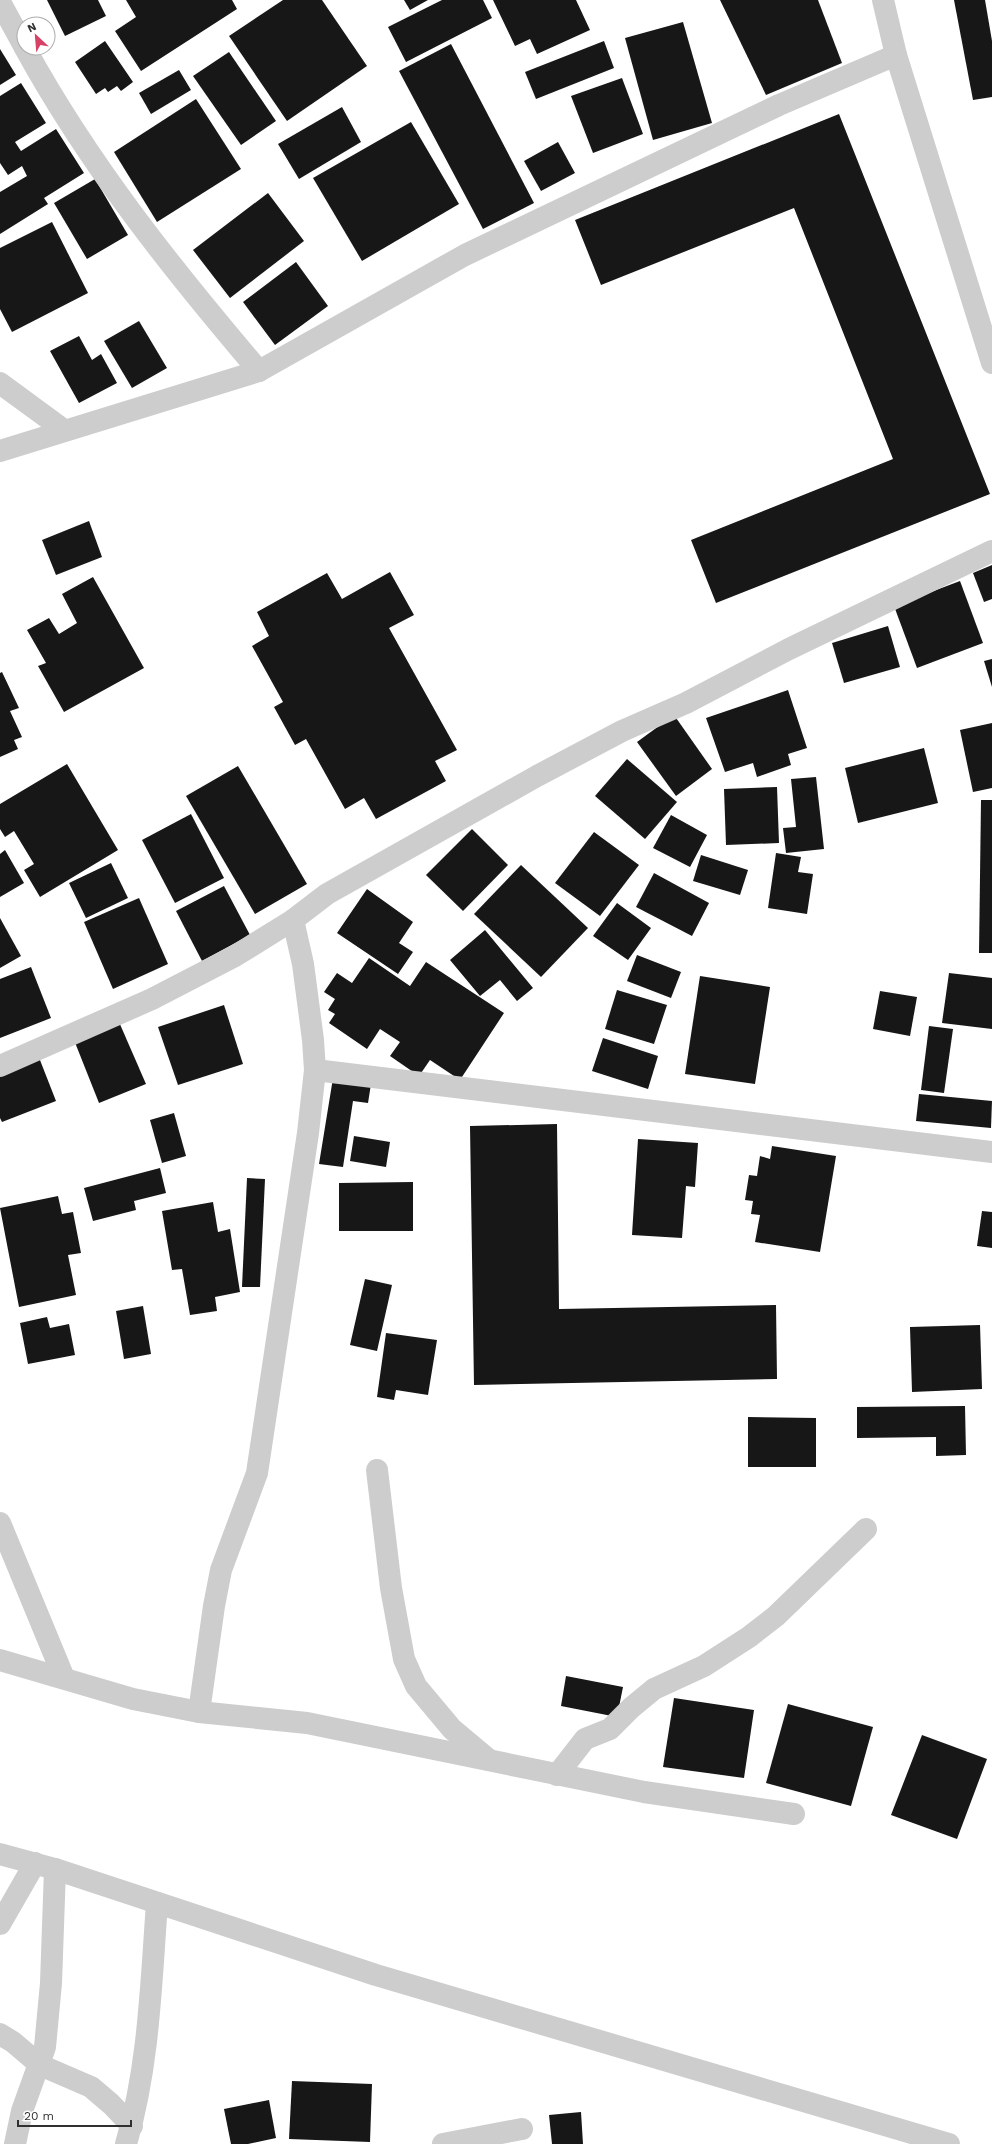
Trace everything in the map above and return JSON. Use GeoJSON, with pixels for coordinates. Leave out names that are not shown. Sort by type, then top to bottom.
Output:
{"type":"FeatureCollection","features":[{"type":"Feature","properties":{"kind":"street"},"geometry":{"type":"LineString","coordinates":[[883,0],[896,55],[991,356]]}},
{"type":"Feature","properties":{"kind":"street"},"geometry":{"type":"LineString","coordinates":[[0,2],[16,31]]}},
{"type":"Feature","properties":{"kind":"street"},"geometry":{"type":"LineString","coordinates":[[0,451],[259,371],[397,292],[505,235],[772,108],[896,55]]}},
{"type":"Feature","properties":{"kind":"street"},"geometry":{"type":"LineString","coordinates":[[30,56],[65,119],[108,180],[186,284],[259,371]]}},
{"type":"Feature","properties":{"kind":"street"},"geometry":{"type":"LineString","coordinates":[[0,383],[64,430]]}},
{"type":"Feature","properties":{"kind":"street"},"geometry":{"type":"LineString","coordinates":[[0,1066],[152,999],[235,956],[293,920],[327,894],[537,776],[616,734],[686,703],[789,649],[992,551]]}},
{"type":"Feature","properties":{"kind":"street"},"geometry":{"type":"LineString","coordinates":[[200,1712],[214,1606],[221,1570],[257,1473],[279,1333],[315,1070],[309,1004],[293,920]]}},
{"type":"Feature","properties":{"kind":"street"},"geometry":{"type":"LineString","coordinates":[[315,1070],[992,1152]]}},
{"type":"Feature","properties":{"kind":"street"},"geometry":{"type":"LineString","coordinates":[[377,1470],[391,1588],[404,1659],[416,1686],[452,1729],[492,1762]]}},
{"type":"Feature","properties":{"kind":"street"},"geometry":{"type":"LineString","coordinates":[[0,1523],[64,1678]]}},
{"type":"Feature","properties":{"kind":"street"},"geometry":{"type":"LineString","coordinates":[[556,1775],[585,1739],[610,1729],[631,1708],[654,1689],[704,1666],[749,1637],[776,1616],[866,1529]]}},
{"type":"Feature","properties":{"kind":"street"},"geometry":{"type":"LineString","coordinates":[[0,1660],[133,1699],[200,1712],[307,1723],[644,1792],[794,1814]]}},
{"type":"Feature","properties":{"kind":"street"},"geometry":{"type":"LineString","coordinates":[[0,1854],[45,1866],[376,1975],[949,2144]]}},
{"type":"Feature","properties":{"kind":"street"},"geometry":{"type":"LineString","coordinates":[[3,1913],[45,1866]]}},
{"type":"Feature","properties":{"kind":"street"},"geometry":{"type":"LineString","coordinates":[[15,2144],[22,2111],[40,2065],[45,2047],[51,1983],[45,1866]]}},
{"type":"Feature","properties":{"kind":"street"},"geometry":{"type":"LineString","coordinates":[[129,2135],[149,2020],[157,1903]]}},
{"type":"Feature","properties":{"kind":"street"},"geometry":{"type":"LineString","coordinates":[[0,2034],[13,2042],[40,2065],[91,2088],[111,2104],[129,2135]]}},
{"type":"Feature","properties":{"kind":"street"},"geometry":{"type":"LineString","coordinates":[[443,2144],[522,2129]]}},
{"type":"Feature","properties":{"kind":"building"},"geometry":{"type":"Polygon","coordinates":[[[47,0],[98,0],[106,16],[65,36],[47,0]]]}},
{"type":"Feature","properties":{"kind":"building"},"geometry":{"type":"Polygon","coordinates":[[[126,0],[232,0],[237,9],[141,71],[115,31],[136,17],[126,0]]]}},
{"type":"Feature","properties":{"kind":"building"},"geometry":{"type":"Polygon","coordinates":[[[283,0],[322,0],[367,66],[287,121],[229,36],[283,0]]]}},
{"type":"Feature","properties":{"kind":"building"},"geometry":{"type":"Polygon","coordinates":[[[404,0],[428,0],[410,10],[404,0]]]}},
{"type":"Feature","properties":{"kind":"building"},"geometry":{"type":"Polygon","coordinates":[[[442,0],[483,0],[492,18],[406,62],[388,27],[442,0]]]}},
{"type":"Feature","properties":{"kind":"building"},"geometry":{"type":"Polygon","coordinates":[[[493,0],[576,0],[590,30],[537,54],[530,39],[515,46],[493,0]]]}},
{"type":"Feature","properties":{"kind":"building"},"geometry":{"type":"Polygon","coordinates":[[[720,0],[818,0],[842,63],[766,95],[720,0]]]}},
{"type":"Feature","properties":{"kind":"building"},"geometry":{"type":"Polygon","coordinates":[[[954,0],[985,0],[992,41],[992,97],[973,100],[954,0]]]}},
{"type":"Feature","properties":{"kind":"building"},"geometry":{"type":"Polygon","coordinates":[[[683,22],[712,123],[653,140],[625,38],[683,22]]]}},
{"type":"Feature","properties":{"kind":"building"},"geometry":{"type":"Polygon","coordinates":[[[105,41],[133,82],[121,91],[117,86],[108,92],[105,88],[96,94],[75,62],[105,41]]]}},
{"type":"Feature","properties":{"kind":"building"},"geometry":{"type":"Polygon","coordinates":[[[604,41],[614,68],[536,99],[525,72],[604,41]]]}},
{"type":"Feature","properties":{"kind":"building"},"geometry":{"type":"Polygon","coordinates":[[[451,44],[534,203],[483,229],[399,71],[451,44]]]}},
{"type":"Feature","properties":{"kind":"building"},"geometry":{"type":"Polygon","coordinates":[[[0,49],[16,75],[0,85],[0,49]]]}},
{"type":"Feature","properties":{"kind":"building"},"geometry":{"type":"Polygon","coordinates":[[[229,52],[276,121],[241,145],[193,76],[229,52]]]}},
{"type":"Feature","properties":{"kind":"building"},"geometry":{"type":"Polygon","coordinates":[[[179,70],[191,90],[151,114],[139,93],[179,70]]]}},
{"type":"Feature","properties":{"kind":"building"},"geometry":{"type":"Polygon","coordinates":[[[622,78],[643,134],[593,153],[571,96],[622,78]]]}},
{"type":"Feature","properties":{"kind":"building"},"geometry":{"type":"Polygon","coordinates":[[[21,83],[46,123],[15,142],[21,151],[56,129],[84,173],[44,198],[48,204],[0,234],[0,192],[27,176],[22,166],[8,175],[0,163],[0,96],[21,83]]]}},
{"type":"Feature","properties":{"kind":"building"},"geometry":{"type":"Polygon","coordinates":[[[196,99],[241,169],[157,222],[114,152],[196,99]]]}},
{"type":"Feature","properties":{"kind":"building"},"geometry":{"type":"Polygon","coordinates":[[[342,107],[361,142],[299,179],[278,144],[342,107]]]}},
{"type":"Feature","properties":{"kind":"building"},"geometry":{"type":"Polygon","coordinates":[[[839,114],[990,494],[716,603],[691,540],[893,459],[794,208],[601,285],[575,220],[839,114]]]}},
{"type":"Feature","properties":{"kind":"building"},"geometry":{"type":"Polygon","coordinates":[[[411,122],[459,204],[362,261],[313,178],[411,122]]]}},
{"type":"Feature","properties":{"kind":"building"},"geometry":{"type":"Polygon","coordinates":[[[558,142],[575,173],[541,191],[524,161],[558,142]]]}},
{"type":"Feature","properties":{"kind":"building"},"geometry":{"type":"Polygon","coordinates":[[[95,179],[128,235],[87,259],[54,203],[95,179]]]}},
{"type":"Feature","properties":{"kind":"building"},"geometry":{"type":"Polygon","coordinates":[[[268,193],[304,241],[230,298],[193,250],[268,193]]]}},
{"type":"Feature","properties":{"kind":"building"},"geometry":{"type":"Polygon","coordinates":[[[52,222],[88,293],[12,332],[0,309],[0,248],[52,222]]]}},
{"type":"Feature","properties":{"kind":"building"},"geometry":{"type":"Polygon","coordinates":[[[296,262],[328,306],[275,345],[243,302],[296,262]]]}},
{"type":"Feature","properties":{"kind":"building"},"geometry":{"type":"Polygon","coordinates":[[[139,321],[167,368],[132,388],[104,341],[139,321]]]}},
{"type":"Feature","properties":{"kind":"building"},"geometry":{"type":"Polygon","coordinates":[[[79,336],[92,360],[101,354],[117,383],[79,403],[50,351],[79,336]]]}},
{"type":"Feature","properties":{"kind":"building"},"geometry":{"type":"Polygon","coordinates":[[[89,521],[102,557],[56,575],[42,540],[89,521]]]}},
{"type":"Feature","properties":{"kind":"building"},"geometry":{"type":"Polygon","coordinates":[[[992,565],[992,599],[984,602],[973,573],[992,565]]]}},
{"type":"Feature","properties":{"kind":"building"},"geometry":{"type":"Polygon","coordinates":[[[390,572],[414,615],[389,628],[457,750],[435,761],[446,781],[376,819],[364,798],[345,809],[306,739],[295,745],[274,707],[283,702],[252,646],[269,636],[257,612],[327,573],[342,599],[390,572]]]}},
{"type":"Feature","properties":{"kind":"building"},"geometry":{"type":"Polygon","coordinates":[[[93,577],[144,668],[64,712],[38,666],[46,663],[27,630],[49,618],[59,634],[77,623],[62,594],[93,577]]]}},
{"type":"Feature","properties":{"kind":"building"},"geometry":{"type":"Polygon","coordinates":[[[960,581],[983,643],[917,668],[894,606],[960,581]]]}},
{"type":"Feature","properties":{"kind":"building"},"geometry":{"type":"Polygon","coordinates":[[[888,626],[900,667],[844,683],[832,643],[888,626]]]}},
{"type":"Feature","properties":{"kind":"building"},"geometry":{"type":"Polygon","coordinates":[[[992,659],[992,687],[984,661],[992,659]]]}},
{"type":"Feature","properties":{"kind":"building"},"geometry":{"type":"Polygon","coordinates":[[[2,672],[19,708],[10,711],[22,737],[14,740],[18,749],[0,757],[0,673],[2,672]]]}},
{"type":"Feature","properties":{"kind":"building"},"geometry":{"type":"Polygon","coordinates":[[[788,690],[807,748],[788,754],[791,765],[757,777],[753,763],[725,772],[706,718],[788,690]]]}},
{"type":"Feature","properties":{"kind":"building"},"geometry":{"type":"Polygon","coordinates":[[[674,715],[712,769],[676,796],[637,742],[674,715]]]}},
{"type":"Feature","properties":{"kind":"building"},"geometry":{"type":"Polygon","coordinates":[[[992,723],[992,788],[973,792],[960,730],[992,723]]]}},
{"type":"Feature","properties":{"kind":"building"},"geometry":{"type":"Polygon","coordinates":[[[924,748],[938,803],[858,823],[845,768],[924,748]]]}},
{"type":"Feature","properties":{"kind":"building"},"geometry":{"type":"Polygon","coordinates":[[[627,759],[677,802],[645,839],[595,796],[627,759]]]}},
{"type":"Feature","properties":{"kind":"building"},"geometry":{"type":"Polygon","coordinates":[[[67,764],[118,850],[40,897],[24,870],[34,864],[14,831],[5,837],[0,829],[0,804],[67,764]]]}},
{"type":"Feature","properties":{"kind":"building"},"geometry":{"type":"Polygon","coordinates":[[[238,766],[307,884],[255,914],[186,796],[238,766]]]}},
{"type":"Feature","properties":{"kind":"building"},"geometry":{"type":"Polygon","coordinates":[[[816,777],[824,849],[786,853],[783,828],[796,827],[791,779],[816,777]]]}},
{"type":"Feature","properties":{"kind":"building"},"geometry":{"type":"Polygon","coordinates":[[[777,787],[779,843],[726,845],[724,789],[777,787]]]}},
{"type":"Feature","properties":{"kind":"building"},"geometry":{"type":"Polygon","coordinates":[[[981,800],[992,800],[992,953],[979,953],[981,800]]]}},
{"type":"Feature","properties":{"kind":"building"},"geometry":{"type":"Polygon","coordinates":[[[191,814],[224,878],[175,903],[142,840],[191,814]]]}},
{"type":"Feature","properties":{"kind":"building"},"geometry":{"type":"Polygon","coordinates":[[[671,815],[707,835],[690,867],[653,848],[671,815]]]}},
{"type":"Feature","properties":{"kind":"building"},"geometry":{"type":"Polygon","coordinates":[[[472,829],[508,865],[463,911],[426,875],[472,829]]]}},
{"type":"Feature","properties":{"kind":"building"},"geometry":{"type":"Polygon","coordinates":[[[594,832],[639,865],[600,916],[555,883],[594,832]]]}},
{"type":"Feature","properties":{"kind":"building"},"geometry":{"type":"Polygon","coordinates":[[[5,850],[24,883],[0,897],[0,854],[5,850]]]}},
{"type":"Feature","properties":{"kind":"building"},"geometry":{"type":"Polygon","coordinates":[[[776,853],[801,857],[798,872],[813,874],[807,914],[768,908],[776,853]]]}},
{"type":"Feature","properties":{"kind":"building"},"geometry":{"type":"Polygon","coordinates":[[[701,855],[748,870],[740,895],[693,881],[701,855]]]}},
{"type":"Feature","properties":{"kind":"building"},"geometry":{"type":"Polygon","coordinates":[[[111,863],[128,898],[86,918],[69,883],[111,863]]]}},
{"type":"Feature","properties":{"kind":"building"},"geometry":{"type":"Polygon","coordinates":[[[521,865],[588,928],[541,977],[474,914],[521,865]]]}},
{"type":"Feature","properties":{"kind":"building"},"geometry":{"type":"Polygon","coordinates":[[[654,873],[709,903],[692,936],[636,907],[654,873]]]}},
{"type":"Feature","properties":{"kind":"building"},"geometry":{"type":"Polygon","coordinates":[[[224,886],[250,935],[202,961],[176,911],[224,886]]]}},
{"type":"Feature","properties":{"kind":"building"},"geometry":{"type":"Polygon","coordinates":[[[367,889],[413,922],[399,943],[413,952],[398,974],[337,933],[367,889]]]}},
{"type":"Feature","properties":{"kind":"building"},"geometry":{"type":"Polygon","coordinates":[[[139,898],[168,964],[113,989],[84,922],[139,898]]]}},
{"type":"Feature","properties":{"kind":"building"},"geometry":{"type":"Polygon","coordinates":[[[617,903],[651,928],[628,960],[593,936],[617,903]]]}},
{"type":"Feature","properties":{"kind":"building"},"geometry":{"type":"Polygon","coordinates":[[[0,918],[21,956],[0,968],[0,918]]]}},
{"type":"Feature","properties":{"kind":"building"},"geometry":{"type":"Polygon","coordinates":[[[485,930],[533,988],[517,1001],[500,980],[480,996],[450,960],[485,930]]]}},
{"type":"Feature","properties":{"kind":"building"},"geometry":{"type":"Polygon","coordinates":[[[637,955],[681,972],[671,998],[627,981],[637,955]]]}},
{"type":"Feature","properties":{"kind":"building"},"geometry":{"type":"Polygon","coordinates":[[[369,958],[410,986],[426,962],[504,1013],[460,1080],[430,1060],[419,1076],[390,1056],[400,1042],[380,1029],[367,1049],[329,1023],[335,1014],[328,1010],[335,999],[324,992],[337,973],[352,983],[369,958]]]}},
{"type":"Feature","properties":{"kind":"building"},"geometry":{"type":"Polygon","coordinates":[[[31,967],[51,1018],[0,1038],[0,979],[31,967]]]}},
{"type":"Feature","properties":{"kind":"building"},"geometry":{"type":"Polygon","coordinates":[[[949,973],[992,978],[992,1029],[942,1023],[949,973]]]}},
{"type":"Feature","properties":{"kind":"building"},"geometry":{"type":"Polygon","coordinates":[[[700,976],[770,987],[755,1084],[685,1074],[700,976]]]}},
{"type":"Feature","properties":{"kind":"building"},"geometry":{"type":"Polygon","coordinates":[[[617,990],[667,1005],[654,1044],[605,1029],[617,990]]]}},
{"type":"Feature","properties":{"kind":"building"},"geometry":{"type":"Polygon","coordinates":[[[880,991],[917,997],[910,1036],[873,1029],[880,991]]]}},
{"type":"Feature","properties":{"kind":"building"},"geometry":{"type":"Polygon","coordinates":[[[224,1005],[243,1064],[178,1085],[158,1027],[224,1005]]]}},
{"type":"Feature","properties":{"kind":"building"},"geometry":{"type":"Polygon","coordinates":[[[119,1022],[146,1084],[99,1103],[74,1040],[119,1022]]]}},
{"type":"Feature","properties":{"kind":"building"},"geometry":{"type":"Polygon","coordinates":[[[929,1026],[953,1029],[944,1093],[921,1090],[929,1026]]]}},
{"type":"Feature","properties":{"kind":"building"},"geometry":{"type":"Polygon","coordinates":[[[603,1038],[658,1056],[648,1089],[592,1071],[603,1038]]]}},
{"type":"Feature","properties":{"kind":"building"},"geometry":{"type":"Polygon","coordinates":[[[38,1055],[56,1101],[2,1122],[0,1118],[0,1070],[38,1055]]]}},
{"type":"Feature","properties":{"kind":"building"},"geometry":{"type":"Polygon","coordinates":[[[333,1078],[371,1084],[368,1103],[353,1101],[343,1167],[319,1164],[333,1078]]]}},
{"type":"Feature","properties":{"kind":"building"},"geometry":{"type":"Polygon","coordinates":[[[919,1094],[992,1101],[991,1128],[916,1121],[919,1094]]]}},
{"type":"Feature","properties":{"kind":"building"},"geometry":{"type":"Polygon","coordinates":[[[174,1113],[186,1156],[162,1163],[150,1120],[174,1113]]]}},
{"type":"Feature","properties":{"kind":"building"},"geometry":{"type":"Polygon","coordinates":[[[557,1124],[559,1309],[776,1305],[777,1379],[474,1385],[470,1126],[557,1124]]]}},
{"type":"Feature","properties":{"kind":"building"},"geometry":{"type":"Polygon","coordinates":[[[354,1136],[390,1142],[386,1167],[350,1161],[354,1136]]]}},
{"type":"Feature","properties":{"kind":"building"},"geometry":{"type":"Polygon","coordinates":[[[638,1139],[698,1143],[695,1187],[686,1186],[682,1238],[632,1235],[638,1139]]]}},
{"type":"Feature","properties":{"kind":"building"},"geometry":{"type":"Polygon","coordinates":[[[772,1146],[836,1156],[820,1252],[755,1242],[760,1215],[751,1214],[753,1201],[745,1200],[749,1175],[757,1176],[760,1156],[770,1159],[772,1146]]]}},
{"type":"Feature","properties":{"kind":"building"},"geometry":{"type":"Polygon","coordinates":[[[160,1168],[166,1193],[134,1201],[136,1210],[93,1221],[84,1188],[160,1168]]]}},
{"type":"Feature","properties":{"kind":"building"},"geometry":{"type":"Polygon","coordinates":[[[247,1178],[265,1179],[260,1287],[242,1287],[247,1178]]]}},
{"type":"Feature","properties":{"kind":"building"},"geometry":{"type":"Polygon","coordinates":[[[413,1182],[413,1231],[339,1231],[339,1183],[413,1182]]]}},
{"type":"Feature","properties":{"kind":"building"},"geometry":{"type":"Polygon","coordinates":[[[58,1196],[62,1214],[73,1212],[81,1253],[68,1255],[76,1295],[19,1307],[0,1208],[58,1196]]]}},
{"type":"Feature","properties":{"kind":"building"},"geometry":{"type":"Polygon","coordinates":[[[213,1202],[218,1232],[230,1229],[240,1292],[215,1297],[217,1311],[190,1315],[182,1269],[172,1270],[162,1211],[213,1202]]]}},
{"type":"Feature","properties":{"kind":"building"},"geometry":{"type":"Polygon","coordinates":[[[982,1211],[992,1212],[992,1248],[977,1246],[982,1211]]]}},
{"type":"Feature","properties":{"kind":"building"},"geometry":{"type":"Polygon","coordinates":[[[365,1279],[392,1285],[377,1351],[350,1345],[365,1279]]]}},
{"type":"Feature","properties":{"kind":"building"},"geometry":{"type":"Polygon","coordinates":[[[143,1306],[151,1354],[124,1359],[116,1311],[143,1306]]]}},
{"type":"Feature","properties":{"kind":"building"},"geometry":{"type":"Polygon","coordinates":[[[47,1317],[50,1328],[69,1324],[75,1355],[28,1364],[20,1323],[47,1317]]]}},
{"type":"Feature","properties":{"kind":"building"},"geometry":{"type":"Polygon","coordinates":[[[980,1325],[982,1389],[912,1392],[910,1327],[980,1325]]]}},
{"type":"Feature","properties":{"kind":"building"},"geometry":{"type":"Polygon","coordinates":[[[386,1333],[437,1340],[428,1395],[396,1390],[394,1400],[377,1397],[386,1333]]]}},
{"type":"Feature","properties":{"kind":"building"},"geometry":{"type":"Polygon","coordinates":[[[965,1406],[966,1455],[936,1456],[936,1437],[857,1438],[857,1407],[965,1406]]]}},
{"type":"Feature","properties":{"kind":"building"},"geometry":{"type":"Polygon","coordinates":[[[748,1417],[816,1418],[816,1467],[748,1467],[748,1417]]]}},
{"type":"Feature","properties":{"kind":"building"},"geometry":{"type":"Polygon","coordinates":[[[566,1676],[623,1687],[617,1717],[561,1706],[566,1676]]]}},
{"type":"Feature","properties":{"kind":"building"},"geometry":{"type":"Polygon","coordinates":[[[674,1698],[754,1710],[744,1778],[663,1767],[674,1698]]]}},
{"type":"Feature","properties":{"kind":"building"},"geometry":{"type":"Polygon","coordinates":[[[788,1704],[873,1727],[851,1806],[766,1783],[788,1704]]]}},
{"type":"Feature","properties":{"kind":"building"},"geometry":{"type":"Polygon","coordinates":[[[922,1735],[987,1759],[957,1839],[891,1815],[922,1735]]]}},
{"type":"Feature","properties":{"kind":"building"},"geometry":{"type":"Polygon","coordinates":[[[292,2081],[372,2084],[370,2142],[289,2139],[292,2081]]]}},
{"type":"Feature","properties":{"kind":"building"},"geometry":{"type":"Polygon","coordinates":[[[269,2100],[276,2138],[248,2144],[231,2144],[224,2109],[269,2100]]]}},
{"type":"Feature","properties":{"kind":"building"},"geometry":{"type":"Polygon","coordinates":[[[581,2112],[583,2144],[552,2144],[549,2115],[581,2112]]]}}]}
